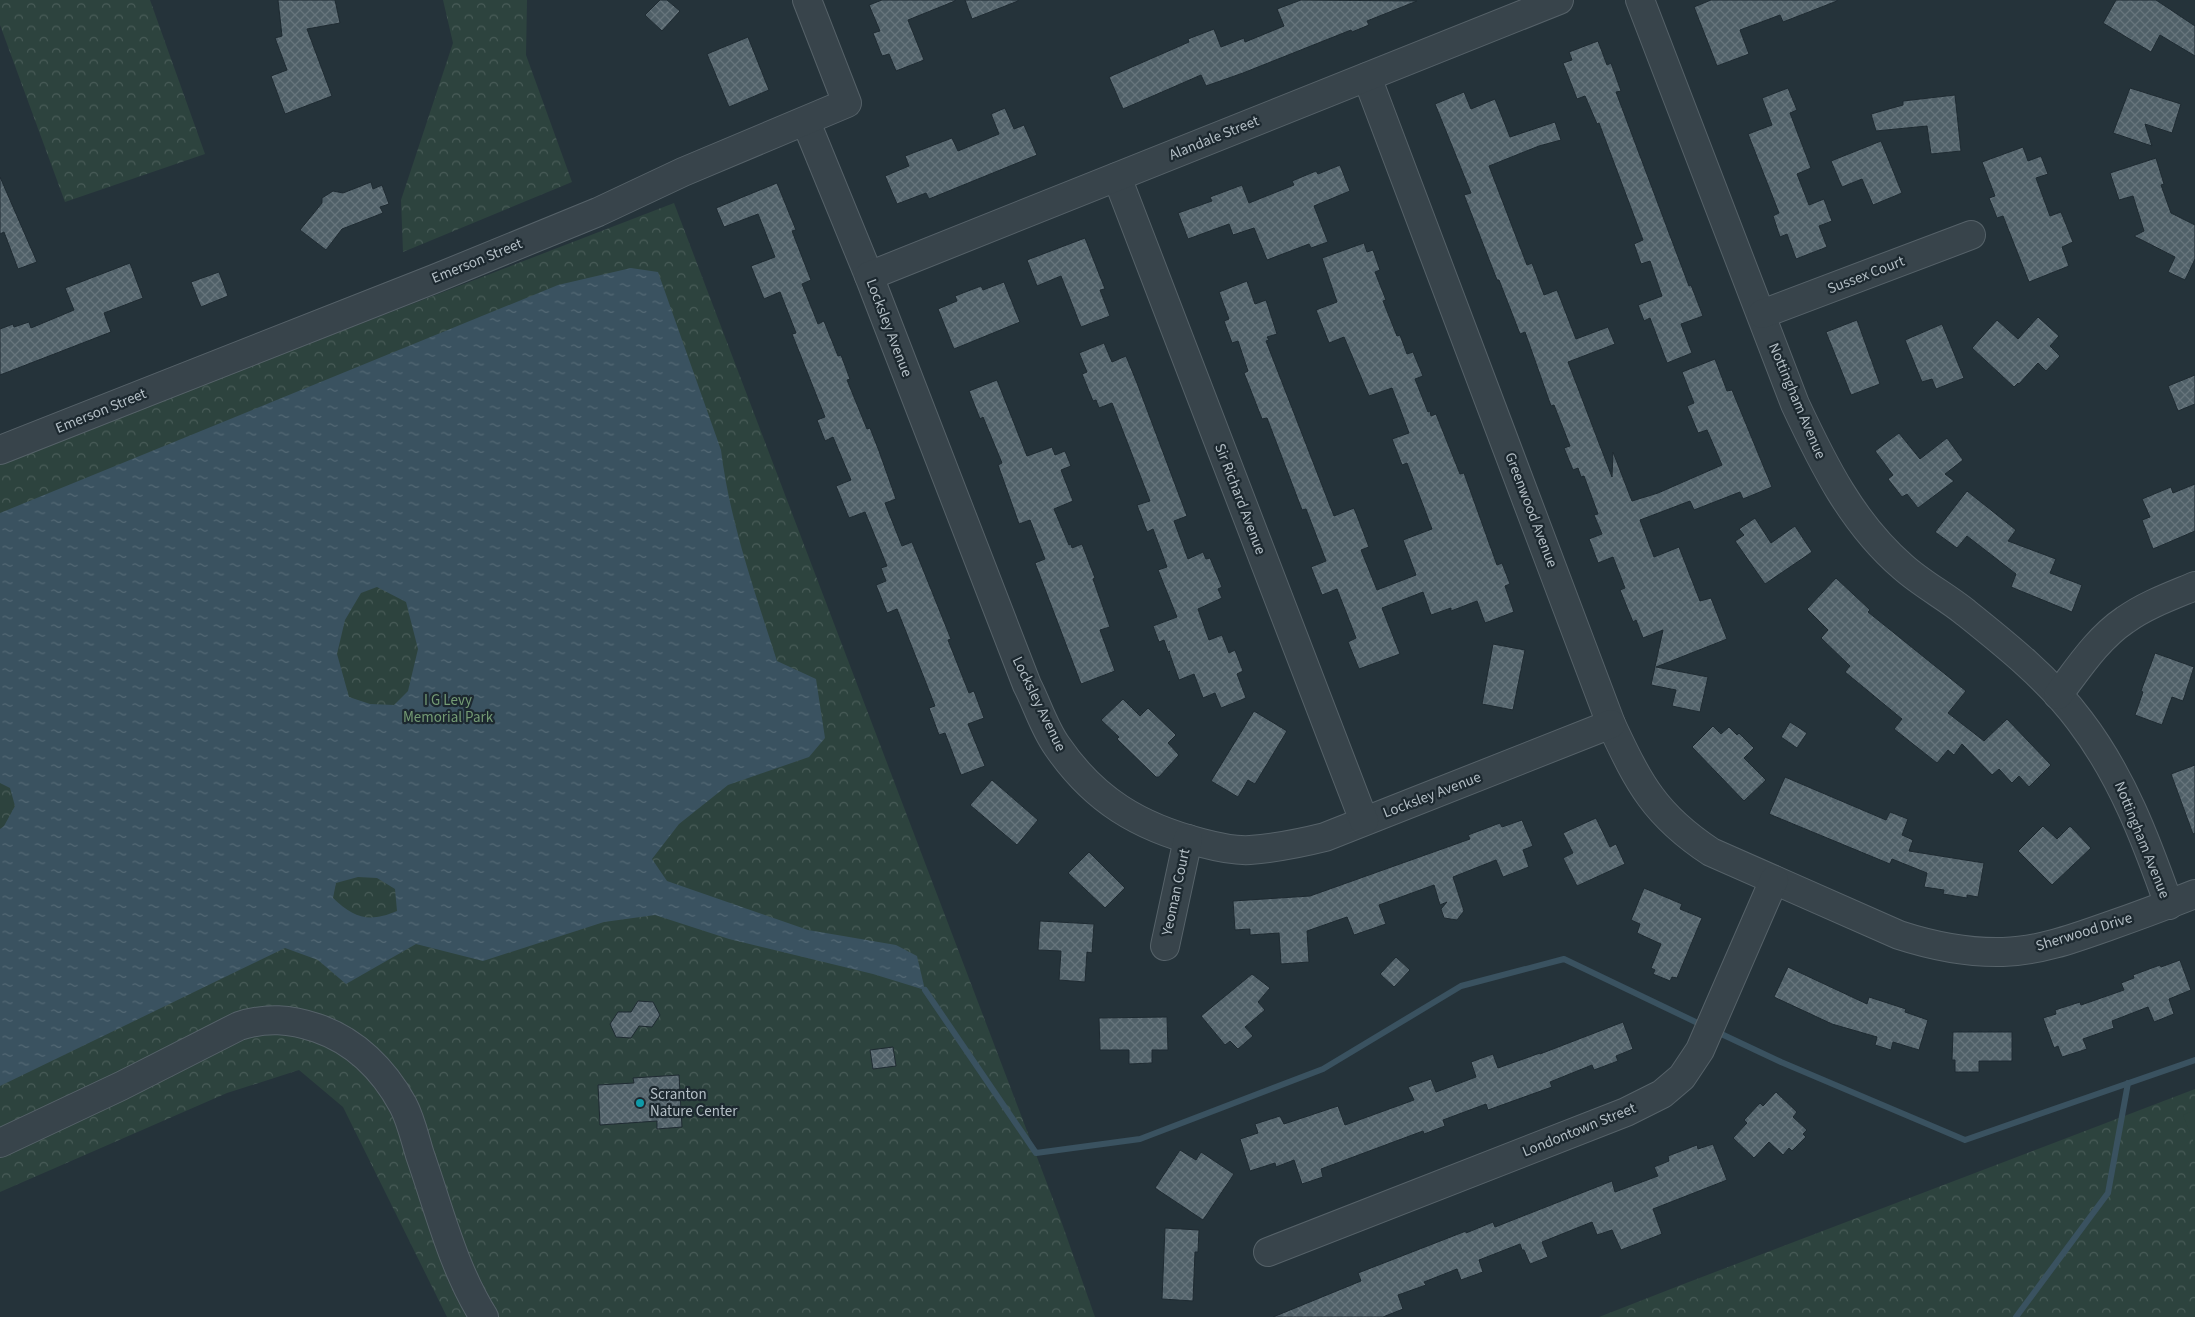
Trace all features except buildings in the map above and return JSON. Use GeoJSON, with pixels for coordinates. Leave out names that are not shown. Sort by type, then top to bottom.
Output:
{"type":"FeatureCollection","features":[{"type":"Feature","properties":{"kind":"street","name":"Emerson Street"},"geometry":{"type":"LineString","coordinates":[[0,450],[452,272],[598,212],[692,168],[848,103],[807,0]]}},
{"type":"Feature","properties":{"kind":"street","name":"Alandale Street"},"geometry":{"type":"LineString","coordinates":[[869,276],[1559,0]]}},
{"type":"Feature","properties":{"kind":"street","name":"Nottingham Avenue"},"geometry":{"type":"LineString","coordinates":[[1640,0],[1795,404],[1823,464],[1846,502],[1869,532],[1903,567],[1964,611],[2022,660],[2058,695],[2080,720],[2105,756],[2130,802],[2169,904]]}},
{"type":"Feature","properties":{"kind":"street","name":"Greenwood Avenue"},"geometry":{"type":"LineString","coordinates":[[1366,77],[1611,724],[1631,767],[1650,799],[1668,819],[1690,837],[1712,852],[1774,880]]}},
{"type":"Feature","properties":{"kind":"street","name":"Locksley Avenue"},"geometry":{"type":"LineString","coordinates":[[806,122],[869,276],[1027,684],[1055,744],[1073,768],[1094,790],[1123,813],[1157,829],[1227,849],[1249,850],[1300,843],[1325,837],[1611,724]]}},
{"type":"Feature","properties":{"kind":"street","name":"Sir Richard Avenue"},"geometry":{"type":"LineString","coordinates":[[1117,177],[1364,821]]}},
{"type":"Feature","properties":{"kind":"street","name":"Sussex Court"},"geometry":{"type":"LineString","coordinates":[[1762,314],[1971,235]]}},
{"type":"Feature","properties":{"kind":"street"},"geometry":{"type":"LineString","coordinates":[[2058,695],[2086,657],[2124,621],[2143,608],[2195,586]]}},
{"type":"Feature","properties":{"kind":"street","name":"Yeoman Court"},"geometry":{"type":"LineString","coordinates":[[1165,946],[1188,839]]}},
{"type":"Feature","properties":{"kind":"street","name":"Sherwood Drive"},"geometry":{"type":"LineString","coordinates":[[1774,880],[1899,936],[1930,945],[1971,951],[2004,952],[2035,949],[2068,941],[2195,894]]}},
{"type":"Feature","properties":{"kind":"street","name":"Londontown Street"},"geometry":{"type":"LineString","coordinates":[[1268,1252],[1626,1112],[1662,1094],[1682,1077],[1700,1050],[1774,880]]}},
{"type":"Feature","properties":{"kind":"street"},"geometry":{"type":"LineString","coordinates":[[0,1143],[121,1086],[239,1026],[273,1019],[296,1021],[330,1033],[353,1046],[370,1060],[387,1079],[404,1106],[460,1269],[484,1317]]}},
{"type":"Feature","properties":{"kind":"green space"},"geometry":{"type":"Polygon","coordinates":[[[0,0],[150,0],[205,154],[65,202],[0,25],[0,0]]]}},
{"type":"Feature","properties":{"kind":"green space"},"geometry":{"type":"Polygon","coordinates":[[[443,0],[527,0],[526,55],[572,182],[403,252],[401,200],[453,43],[443,0]]]}},
{"type":"Feature","properties":{"kind":"green space","name":"I G Levy Memorial Park"},"geometry":{"type":"Polygon","coordinates":[[[674,203],[1059,1215],[1095,1317],[447,1317],[343,1107],[299,1070],[227,1093],[0,1192],[0,463],[674,203]]]}},
{"type":"Feature","properties":{"kind":"green space"},"geometry":{"type":"Polygon","coordinates":[[[2195,1089],[2195,1317],[1599,1317],[1681,1285],[2195,1089]]]}},
{"type":"Feature","properties":{"kind":"green space"},"geometry":{"type":"Polygon","coordinates":[[[2195,1110],[2195,1145],[2183,1115],[2195,1110]]]}},
{"type":"Feature","properties":{"kind":"water"},"geometry":{"type":"Polygon","coordinates":[[[631,268],[658,272],[721,450],[730,504],[737,531],[777,661],[816,679],[825,738],[809,757],[728,785],[679,824],[652,859],[667,881],[808,930],[896,945],[917,956],[925,990],[873,974],[729,939],[655,915],[604,922],[483,961],[416,944],[346,984],[318,960],[285,948],[0,1086],[0,829],[4,826],[15,806],[10,788],[0,783],[0,513],[558,285],[631,268]],[[377,587],[361,593],[345,620],[337,654],[349,697],[370,704],[394,705],[408,691],[418,649],[406,602],[377,587]],[[358,877],[336,883],[333,898],[348,910],[362,916],[378,917],[397,911],[395,889],[377,878],[358,877]]]}},
{"type":"Feature","properties":{"kind":"waterway"},"geometry":{"type":"LineString","coordinates":[[925,990],[1036,1153],[1140,1139],[1323,1069],[1461,986],[1564,959],[1704,1026]]}},
{"type":"Feature","properties":{"kind":"waterway"},"geometry":{"type":"LineString","coordinates":[[1715,1031],[1781,1062],[1965,1140],[2195,1060]]}},
{"type":"Feature","properties":{"kind":"waterway"},"geometry":{"type":"LineString","coordinates":[[2016,1317],[2108,1193],[2128,1083]]}},
{"type":"Feature","properties":{"kind":"place","name":"Scranton Nature Center"},"geometry":{"type":"Point","coordinates":[640,1103]}}]}
